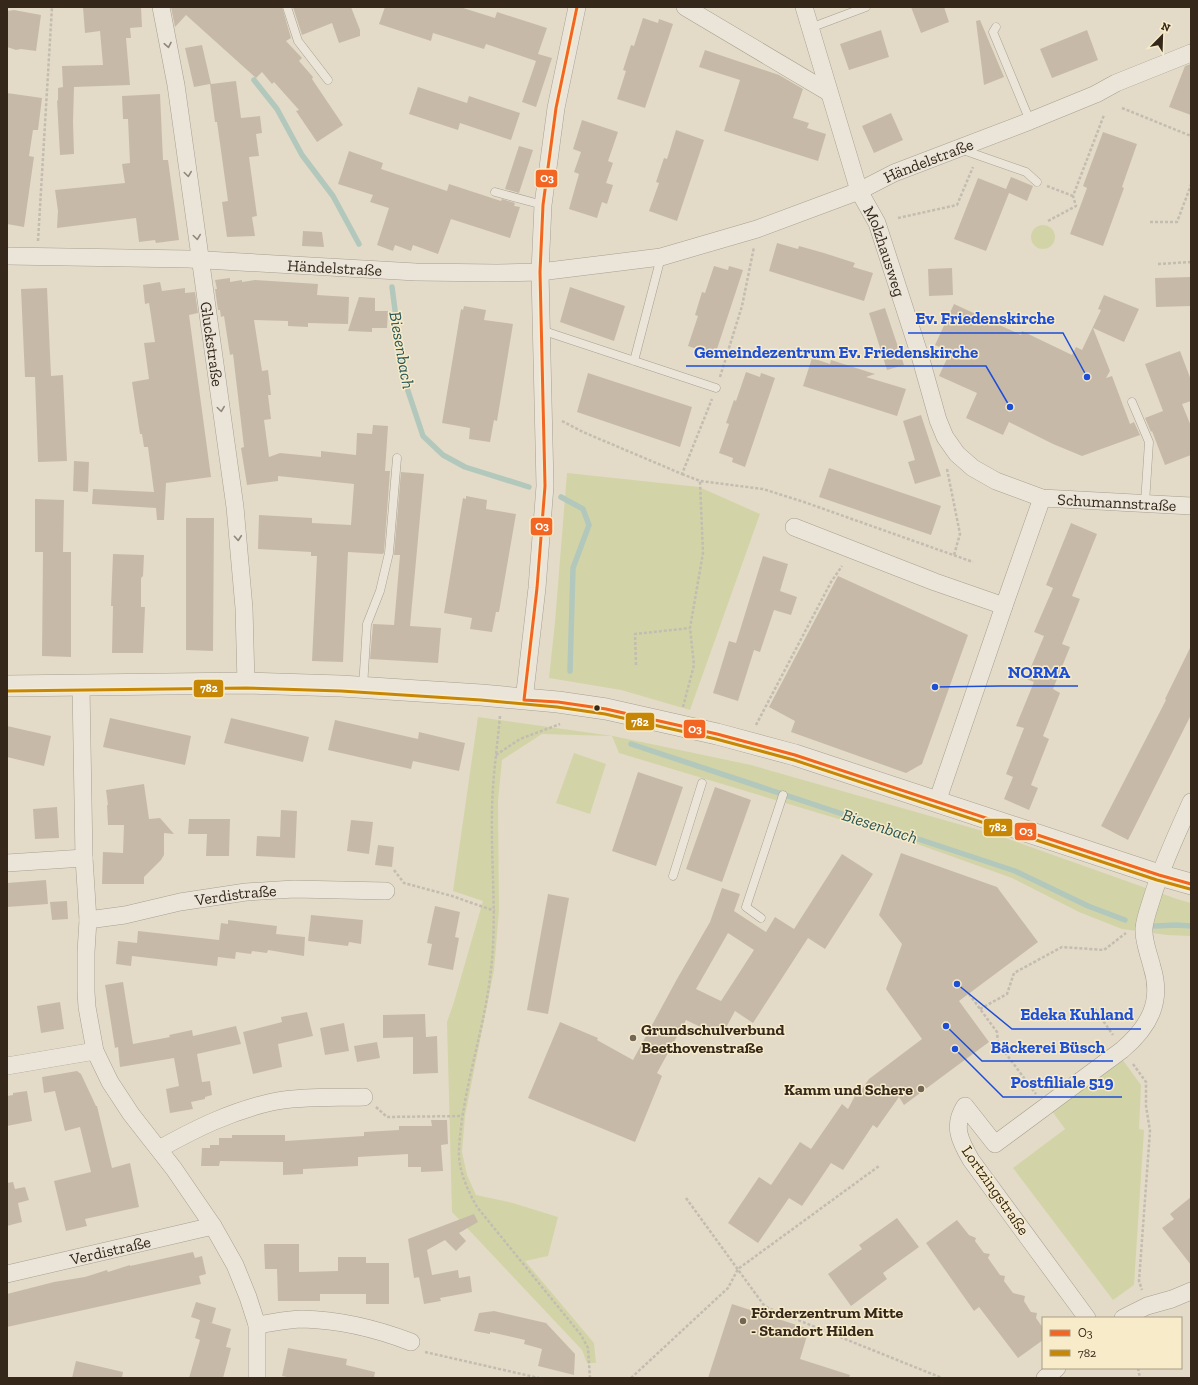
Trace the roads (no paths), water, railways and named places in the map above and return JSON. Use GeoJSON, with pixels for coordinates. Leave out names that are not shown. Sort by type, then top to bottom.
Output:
{"type":"FeatureCollection","features":[{"type":"Feature","properties":{"kind":"street","name":"Gluckstraße"},"geometry":{"type":"LineString","coordinates":[[161,7],[176,86],[235,507],[244,608],[246,683]]}},
{"type":"Feature","properties":{"kind":"street"},"geometry":{"type":"LineString","coordinates":[[524,700],[537,588],[546,486],[540,272],[543,205],[556,108],[577,7]]}},
{"type":"Feature","properties":{"kind":"street"},"geometry":{"type":"LineString","coordinates":[[685,7],[828,92]]}},
{"type":"Feature","properties":{"kind":"street","name":"Molzhausweg"},"geometry":{"type":"LineString","coordinates":[[804,7],[828,92],[859,191],[877,223],[920,356],[938,420],[945,437],[957,454],[973,468],[996,481],[1042,498]]}},
{"type":"Feature","properties":{"kind":"street","name":"Händelstraße"},"geometry":{"type":"LineString","coordinates":[[7,256],[200,260],[416,272],[497,273],[540,272],[661,257],[757,229],[859,191],[894,173],[1030,121],[1096,94],[1116,83],[1191,53]]}},
{"type":"Feature","properties":{"kind":"street"},"geometry":{"type":"LineString","coordinates":[[937,802],[1042,498]]}},
{"type":"Feature","properties":{"kind":"street","name":"Schumannstraße"},"geometry":{"type":"LineString","coordinates":[[1042,498],[1191,506]]}},
{"type":"Feature","properties":{"kind":"street"},"geometry":{"type":"LineString","coordinates":[[794,527],[935,582],[1004,606]]}},
{"type":"Feature","properties":{"kind":"street"},"geometry":{"type":"LineString","coordinates":[[7,686],[246,683],[446,692],[558,702],[606,709],[717,734],[795,755],[1159,875],[1191,884]]}},
{"type":"Feature","properties":{"kind":"street"},"geometry":{"type":"LineString","coordinates":[[81,686],[84,858],[88,920],[86,992],[87,1007],[95,1051],[110,1082],[131,1114],[159,1149],[213,1226],[235,1264],[257,1325],[257,1378]]}},
{"type":"Feature","properties":{"kind":"street","name":"Lortzingstraße"},"geometry":{"type":"LineString","coordinates":[[1087,1317],[971,1160],[958,1130],[958,1122],[960,1114],[965,1106],[994,1144],[1122,1050],[1143,1029],[1155,1004],[1156,990],[1155,976],[1147,948],[1144,928],[1159,875],[1191,802]]}},
{"type":"Feature","properties":{"kind":"street"},"geometry":{"type":"LineString","coordinates":[[7,863],[84,858]]}},
{"type":"Feature","properties":{"kind":"street","name":"Verdistraße"},"geometry":{"type":"LineString","coordinates":[[88,920],[125,915],[180,902],[246,892],[294,888],[386,891]]}},
{"type":"Feature","properties":{"kind":"street"},"geometry":{"type":"LineString","coordinates":[[7,1066],[95,1051]]}},
{"type":"Feature","properties":{"kind":"street"},"geometry":{"type":"LineString","coordinates":[[159,1149],[216,1119],[273,1102],[314,1098],[364,1097]]}},
{"type":"Feature","properties":{"kind":"street","name":"Verdistraße"},"geometry":{"type":"LineString","coordinates":[[7,1274],[213,1226]]}},
{"type":"Feature","properties":{"kind":"street"},"geometry":{"type":"LineString","coordinates":[[1126,1317],[1146,1306],[1172,1299],[1191,1291]]}},
{"type":"Feature","properties":{"kind":"street"},"geometry":{"type":"LineString","coordinates":[[257,1325],[302,1319],[323,1320],[386,1332],[411,1342]]}},
{"type":"Feature","properties":{"kind":"street"},"geometry":{"type":"LineString","coordinates":[[1045,1378],[1056,1369]]}},
{"type":"Feature","properties":{"kind":"lane"},"geometry":{"type":"LineString","coordinates":[[287,7],[298,41],[328,80]]}},
{"type":"Feature","properties":{"kind":"lane"},"geometry":{"type":"LineString","coordinates":[[810,28],[866,7]]}},
{"type":"Feature","properties":{"kind":"lane"},"geometry":{"type":"LineString","coordinates":[[996,27],[993,32],[1030,121]]}},
{"type":"Feature","properties":{"kind":"lane"},"geometry":{"type":"LineString","coordinates":[[957,148],[973,152],[1026,172],[1037,182]]}},
{"type":"Feature","properties":{"kind":"lane"},"geometry":{"type":"LineString","coordinates":[[496,192],[543,205]]}},
{"type":"Feature","properties":{"kind":"lane"},"geometry":{"type":"LineString","coordinates":[[634,361],[661,257]]}},
{"type":"Feature","properties":{"kind":"lane"},"geometry":{"type":"LineString","coordinates":[[541,330],[716,388]]}},
{"type":"Feature","properties":{"kind":"lane"},"geometry":{"type":"LineString","coordinates":[[1132,402],[1149,442],[1145,503]]}},
{"type":"Feature","properties":{"kind":"lane"},"geometry":{"type":"LineString","coordinates":[[362,688],[367,624],[380,591],[389,553],[397,458]]}},
{"type":"Feature","properties":{"kind":"lane"},"geometry":{"type":"LineString","coordinates":[[673,876],[702,783]]}},
{"type":"Feature","properties":{"kind":"lane"},"geometry":{"type":"LineString","coordinates":[[761,918],[746,907],[783,795]]}},
{"type":"Feature","properties":{"kind":"waterway","name":"Biesenbach"},"geometry":{"type":"LineString","coordinates":[[254,80],[277,109],[302,155],[333,196],[359,244]]}},
{"type":"Feature","properties":{"kind":"waterway","name":"Biesenbach"},"geometry":{"type":"LineString","coordinates":[[392,287],[404,379],[423,436],[443,455],[465,467],[529,487]]}},
{"type":"Feature","properties":{"kind":"waterway","name":"Biesenbach"},"geometry":{"type":"LineString","coordinates":[[561,497],[583,509],[589,525],[573,568],[570,671]]}},
{"type":"Feature","properties":{"kind":"waterway","name":"Biesenbach"},"geometry":{"type":"LineString","coordinates":[[631,744],[1015,871],[1088,906],[1125,920]]}},
{"type":"Feature","properties":{"kind":"waterway","name":"Biesenbach"},"geometry":{"type":"LineString","coordinates":[[1155,926],[1191,926]]}},
{"type":"Feature","properties":{"kind":"place","name":"Ev. Friedenskirche"},"geometry":{"type":"Point","coordinates":[1087,377]}},
{"type":"Feature","properties":{"kind":"place","name":"Gemeindezentrum Ev. Friedenskirche"},"geometry":{"type":"Point","coordinates":[1010,407]}},
{"type":"Feature","properties":{"kind":"place","name":"NORMA"},"geometry":{"type":"Point","coordinates":[935,687]}},
{"type":"Feature","properties":{"kind":"place","name":"Edeka Kuhland"},"geometry":{"type":"Point","coordinates":[957,984]}},
{"type":"Feature","properties":{"kind":"place","name":"Bäckerei Büsch"},"geometry":{"type":"Point","coordinates":[946,1026]}},
{"type":"Feature","properties":{"kind":"place","name":"Grundschulverbund Beethovenstraße"},"geometry":{"type":"Point","coordinates":[633,1038]}},
{"type":"Feature","properties":{"kind":"place","name":"Postfiliale 519"},"geometry":{"type":"Point","coordinates":[955,1049]}},
{"type":"Feature","properties":{"kind":"place","name":"Kamm und Schere"},"geometry":{"type":"Point","coordinates":[921,1089]}},
{"type":"Feature","properties":{"kind":"place","name":"Förderzentrum Mitte - Standort Hilden"},"geometry":{"type":"Point","coordinates":[743,1321]}}]}
